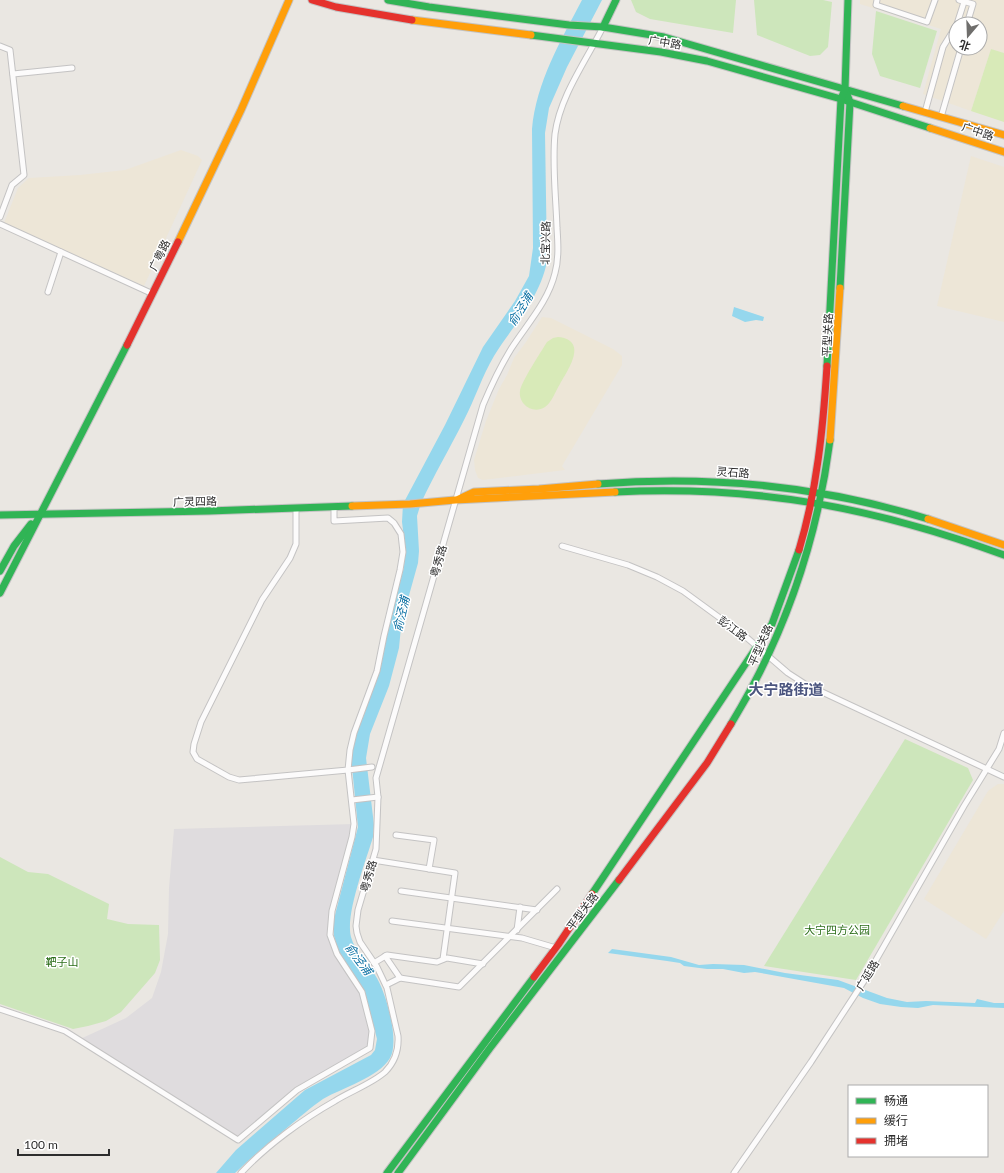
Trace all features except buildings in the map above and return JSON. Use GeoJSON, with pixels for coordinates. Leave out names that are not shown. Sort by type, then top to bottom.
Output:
{"type":"FeatureCollection","features":[{"type":"Feature","properties":{"kind":"main road","name":"广粤路"},"geometry":{"type":"LineString","coordinates":[[0,593],[14,569],[39,515],[153,294],[241,110],[289,0]]}},
{"type":"Feature","properties":{"kind":"main road","name":"广中路"},"geometry":{"type":"LineString","coordinates":[[312,0],[336,7],[397,18],[582,41],[707,61],[841,99],[1004,152]]}},
{"type":"Feature","properties":{"kind":"main road","name":"广中路"},"geometry":{"type":"LineString","coordinates":[[388,0],[429,7],[569,25],[589,26],[664,37],[1004,136]]}},
{"type":"Feature","properties":{"kind":"main road","name":"北宝兴路"},"geometry":{"type":"LineString","coordinates":[[603,28],[616,0]]}},
{"type":"Feature","properties":{"kind":"main road","name":"平型关路"},"geometry":{"type":"LineString","coordinates":[[387,1173],[556,948],[772,624],[784,594],[796,558],[813,492],[824,411],[841,99],[845,89],[848,0]]}},
{"type":"Feature","properties":{"kind":"main road","name":"平型关路"},"geometry":{"type":"LineString","coordinates":[[398,1173],[490,1048],[567,949],[707,763],[751,691],[768,656],[806,558],[820,503],[832,427],[850,102],[845,89]]}},
{"type":"Feature","properties":{"kind":"main road","name":"灵石路"},"geometry":{"type":"LineString","coordinates":[[455,500],[474,492],[539,489],[623,482],[706,481],[813,492],[849,498],[902,511],[948,525],[1004,545]]}},
{"type":"Feature","properties":{"kind":"main road","name":"灵石路"},"geometry":{"type":"LineString","coordinates":[[390,505],[455,500],[665,490],[737,493],[811,501],[845,507],[896,519],[1004,555]]}},
{"type":"Feature","properties":{"kind":"main road","name":"广灵四路"},"geometry":{"type":"LineString","coordinates":[[0,515],[296,509],[390,505]]}},
{"type":"Feature","properties":{"kind":"main road","name":"广粤路"},"geometry":{"type":"LineString","coordinates":[[0,571],[14,546],[39,515]]}},
{"type":"Feature","properties":{"kind":"street"},"geometry":{"type":"LineString","coordinates":[[877,0],[876,5],[927,22],[935,0]]}},
{"type":"Feature","properties":{"kind":"street"},"geometry":{"type":"LineString","coordinates":[[958,16],[961,1],[973,4],[969,16]]}},
{"type":"Feature","properties":{"kind":"street","name":"北宝兴路"},"geometry":{"type":"LineString","coordinates":[[455,500],[478,420],[487,395],[511,348],[544,301],[554,276],[557,265],[558,245],[555,158],[556,127],[567,95],[603,28]]}},
{"type":"Feature","properties":{"kind":"street"},"geometry":{"type":"LineString","coordinates":[[925,112],[943,47],[948,39]]}},
{"type":"Feature","properties":{"kind":"street"},"geometry":{"type":"LineString","coordinates":[[0,46],[10,50],[24,175],[12,185],[0,217]]}},
{"type":"Feature","properties":{"kind":"street"},"geometry":{"type":"LineString","coordinates":[[941,117],[960,56]]}},
{"type":"Feature","properties":{"kind":"street"},"geometry":{"type":"LineString","coordinates":[[13,74],[72,68]]}},
{"type":"Feature","properties":{"kind":"street"},"geometry":{"type":"LineString","coordinates":[[0,224],[153,294]]}},
{"type":"Feature","properties":{"kind":"street"},"geometry":{"type":"LineString","coordinates":[[48,292],[61,252]]}},
{"type":"Feature","properties":{"kind":"street","name":"粤秀路"},"geometry":{"type":"LineString","coordinates":[[241,1173],[256,1158],[290,1131],[333,1101],[383,1073],[392,1062],[397,1051],[398,1036],[391,1000],[386,985],[360,942],[356,926],[358,910],[376,849],[378,797],[376,778],[455,500]]}},
{"type":"Feature","properties":{"kind":"street"},"geometry":{"type":"LineString","coordinates":[[0,1009],[64,1032],[238,1140],[297,1090],[370,1048],[372,1031],[362,992],[337,954],[330,935],[332,911],[352,837],[354,824],[349,770],[350,750],[354,734],[377,671],[403,552],[401,534],[394,523],[388,518],[334,521],[334,507]]}},
{"type":"Feature","properties":{"kind":"street"},"geometry":{"type":"LineString","coordinates":[[296,509],[296,544],[290,558],[262,600],[201,722],[194,744],[194,752],[197,759],[229,777],[240,780],[372,767]]}},
{"type":"Feature","properties":{"kind":"street","name":"彭江路"},"geometry":{"type":"LineString","coordinates":[[562,546],[628,565],[657,577],[683,591],[757,646],[794,677],[823,694],[1004,777]]}},
{"type":"Feature","properties":{"kind":"street","name":"广延路"},"geometry":{"type":"LineString","coordinates":[[734,1173],[811,1062],[864,981],[964,806],[999,749],[1004,733]]}},
{"type":"Feature","properties":{"kind":"street"},"geometry":{"type":"LineString","coordinates":[[352,800],[378,797]]}},
{"type":"Feature","properties":{"kind":"street"},"geometry":{"type":"LineString","coordinates":[[396,835],[434,840],[430,869]]}},
{"type":"Feature","properties":{"kind":"street"},"geometry":{"type":"LineString","coordinates":[[373,860],[455,873],[443,959]]}},
{"type":"Feature","properties":{"kind":"street"},"geometry":{"type":"LineString","coordinates":[[386,985],[400,978],[459,986],[483,964],[557,889]]}},
{"type":"Feature","properties":{"kind":"street"},"geometry":{"type":"LineString","coordinates":[[401,891],[537,910]]}},
{"type":"Feature","properties":{"kind":"street"},"geometry":{"type":"LineString","coordinates":[[517,930],[520,907]]}},
{"type":"Feature","properties":{"kind":"street"},"geometry":{"type":"LineString","coordinates":[[392,921],[522,938],[556,948]]}},
{"type":"Feature","properties":{"kind":"street"},"geometry":{"type":"LineString","coordinates":[[374,963],[387,955],[437,962],[447,958],[483,964]]}},
{"type":"Feature","properties":{"kind":"street"},"geometry":{"type":"LineString","coordinates":[[385,956],[400,978]]}},
{"type":"Feature","properties":{"kind":"shaded area"},"geometry":{"type":"Polygon","coordinates":[[[860,0],[1004,0],[1004,53],[991,49],[971,111],[923,94],[941,29],[860,4],[860,0]]]}},
{"type":"Feature","properties":{"kind":"shaded area"},"geometry":{"type":"Polygon","coordinates":[[[181,150],[198,156],[202,160],[144,286],[4,223],[18,188],[29,178],[80,175],[125,170],[181,150]]]}},
{"type":"Feature","properties":{"kind":"shaded area"},"geometry":{"type":"Polygon","coordinates":[[[971,156],[1004,167],[1004,322],[937,306],[971,156]]]}},
{"type":"Feature","properties":{"kind":"shaded area"},"geometry":{"type":"Polygon","coordinates":[[[542,317],[551,318],[613,349],[622,356],[622,365],[562,466],[565,470],[483,480],[478,478],[474,460],[486,421],[514,358],[542,317]]]}},
{"type":"Feature","properties":{"kind":"shaded area"},"geometry":{"type":"Polygon","coordinates":[[[998,784],[1004,784],[1004,911],[986,939],[924,899],[988,791],[998,784]]]}},
{"type":"Feature","properties":{"kind":"shaded area"},"geometry":{"type":"Polygon","coordinates":[[[354,824],[332,911],[330,935],[337,954],[362,992],[372,1031],[370,1048],[297,1090],[238,1140],[78,1040],[126,1018],[152,998],[161,972],[168,934],[169,888],[174,829],[354,824]]]}},
{"type":"Feature","properties":{"kind":"green space"},"geometry":{"type":"Polygon","coordinates":[[[631,0],[736,0],[733,33],[650,19],[636,12],[631,0]]]}},
{"type":"Feature","properties":{"kind":"green space"},"geometry":{"type":"Polygon","coordinates":[[[754,0],[823,0],[832,2],[828,47],[820,55],[810,56],[757,35],[754,0]]]}},
{"type":"Feature","properties":{"kind":"green space"},"geometry":{"type":"Polygon","coordinates":[[[876,11],[937,31],[920,88],[880,76],[872,54],[876,11]]]}},
{"type":"Feature","properties":{"kind":"green space"},"geometry":{"type":"Polygon","coordinates":[[[991,49],[1004,53],[1004,122],[971,111],[991,49]]]}},
{"type":"Feature","properties":{"kind":"green space"},"geometry":{"type":"Polygon","coordinates":[[[558,337],[567,339],[573,344],[574,356],[571,364],[550,402],[545,407],[540,409],[531,409],[521,400],[521,387],[527,374],[547,342],[558,337]]]}},
{"type":"Feature","properties":{"kind":"green space","name":"大宁四方公园"},"geometry":{"type":"Polygon","coordinates":[[[905,739],[968,768],[973,780],[856,980],[764,966],[905,739]]]}},
{"type":"Feature","properties":{"kind":"green space","name":"靶子山"},"geometry":{"type":"Polygon","coordinates":[[[0,857],[28,872],[48,874],[109,904],[107,919],[128,924],[159,925],[160,960],[155,973],[121,1012],[106,1021],[73,1029],[0,1004],[0,857]]]}},
{"type":"Feature","properties":{"kind":"water","name":"俞泾浦"},"geometry":{"type":"Polygon","coordinates":[[[582,0],[602,0],[567,67],[549,108],[545,133],[547,261],[543,275],[532,300],[494,356],[468,412],[421,503],[417,516],[419,551],[418,563],[401,627],[399,648],[389,686],[370,734],[366,758],[374,825],[373,837],[353,902],[350,927],[351,937],[355,947],[375,975],[383,992],[393,1028],[393,1050],[385,1065],[378,1071],[360,1082],[323,1099],[261,1149],[235,1173],[216,1173],[236,1150],[305,1090],[371,1055],[375,1050],[377,1039],[365,992],[339,953],[334,936],[333,923],[358,827],[351,757],[352,745],[365,712],[404,567],[405,546],[402,522],[403,504],[445,425],[483,347],[515,301],[529,276],[533,248],[532,129],[534,112],[551,62],[582,0]]]}},
{"type":"Feature","properties":{"kind":"water"},"geometry":{"type":"Polygon","coordinates":[[[734,307],[764,317],[763,321],[756,320],[745,322],[732,316],[734,307]]]}},
{"type":"Feature","properties":{"kind":"water"},"geometry":{"type":"Polygon","coordinates":[[[612,949],[671,957],[699,965],[744,965],[785,973],[838,980],[887,998],[907,1002],[926,1001],[975,1003],[977,999],[994,1003],[1004,1003],[1004,1008],[933,1005],[918,1008],[880,1004],[863,998],[844,988],[755,972],[744,973],[723,969],[707,969],[684,966],[680,963],[608,953],[612,949]]]}},
{"type":"Feature","properties":{"kind":"traffic: fast"},"geometry":{"type":"LineString","coordinates":[[388,0],[429,7],[569,25],[603,27],[664,37],[903,106]]}},
{"type":"Feature","properties":{"kind":"traffic: fast"},"geometry":{"type":"LineString","coordinates":[[603,27],[616,0]]}},
{"type":"Feature","properties":{"kind":"traffic: fast"},"geometry":{"type":"LineString","coordinates":[[827,366],[841,99],[845,89],[848,0]]}},
{"type":"Feature","properties":{"kind":"traffic: fast"},"geometry":{"type":"LineString","coordinates":[[531,35],[661,52],[707,61],[841,99],[930,128]]}},
{"type":"Feature","properties":{"kind":"traffic: fast"},"geometry":{"type":"LineString","coordinates":[[840,288],[850,102],[845,89]]}},
{"type":"Feature","properties":{"kind":"traffic: fast"},"geometry":{"type":"LineString","coordinates":[[0,593],[127,345]]}},
{"type":"Feature","properties":{"kind":"traffic: fast"},"geometry":{"type":"LineString","coordinates":[[731,724],[767,657],[796,587],[816,515],[830,440]]}},
{"type":"Feature","properties":{"kind":"traffic: fast"},"geometry":{"type":"LineString","coordinates":[[598,484],[681,481],[723,482],[764,486],[847,498],[928,519]]}},
{"type":"Feature","properties":{"kind":"traffic: fast"},"geometry":{"type":"LineString","coordinates":[[615,492],[716,492],[765,496],[813,503],[860,512],[908,524],[1004,555]]}},
{"type":"Feature","properties":{"kind":"traffic: fast"},"geometry":{"type":"LineString","coordinates":[[0,515],[209,511],[352,506]]}},
{"type":"Feature","properties":{"kind":"traffic: fast"},"geometry":{"type":"LineString","coordinates":[[0,571],[14,546],[31,524]]}},
{"type":"Feature","properties":{"kind":"traffic: fast"},"geometry":{"type":"LineString","coordinates":[[592,894],[772,624],[799,550]]}},
{"type":"Feature","properties":{"kind":"traffic: fast"},"geometry":{"type":"LineString","coordinates":[[398,1173],[490,1048],[619,880]]}},
{"type":"Feature","properties":{"kind":"traffic: fast"},"geometry":{"type":"LineString","coordinates":[[387,1173],[534,977]]}},
{"type":"Feature","properties":{"kind":"traffic: slow"},"geometry":{"type":"LineString","coordinates":[[178,242],[241,110],[289,0]]}},
{"type":"Feature","properties":{"kind":"traffic: slow"},"geometry":{"type":"LineString","coordinates":[[412,20],[531,35]]}},
{"type":"Feature","properties":{"kind":"traffic: slow"},"geometry":{"type":"LineString","coordinates":[[903,106],[1004,135]]}},
{"type":"Feature","properties":{"kind":"traffic: slow"},"geometry":{"type":"LineString","coordinates":[[930,128],[1004,152]]}},
{"type":"Feature","properties":{"kind":"traffic: slow"},"geometry":{"type":"LineString","coordinates":[[830,440],[840,288]]}},
{"type":"Feature","properties":{"kind":"traffic: slow"},"geometry":{"type":"LineString","coordinates":[[459,499],[474,492],[598,484]]}},
{"type":"Feature","properties":{"kind":"traffic: slow"},"geometry":{"type":"LineString","coordinates":[[352,506],[615,492]]}},
{"type":"Feature","properties":{"kind":"traffic: slow"},"geometry":{"type":"LineString","coordinates":[[928,519],[1004,545]]}},
{"type":"Feature","properties":{"kind":"traffic: jam"},"geometry":{"type":"LineString","coordinates":[[312,0],[336,7],[412,20]]}},
{"type":"Feature","properties":{"kind":"traffic: jam"},"geometry":{"type":"LineString","coordinates":[[127,345],[178,242]]}},
{"type":"Feature","properties":{"kind":"traffic: jam"},"geometry":{"type":"LineString","coordinates":[[799,550],[815,482],[827,366]]}},
{"type":"Feature","properties":{"kind":"traffic: jam"},"geometry":{"type":"LineString","coordinates":[[619,880],[707,763],[731,724]]}},
{"type":"Feature","properties":{"kind":"traffic: jam"},"geometry":{"type":"LineString","coordinates":[[534,977],[558,945],[592,894]]}},
{"type":"Feature","properties":{"kind":"district","name":"大宁路街道"},"geometry":{"type":"Point","coordinates":[786,689]}}]}
